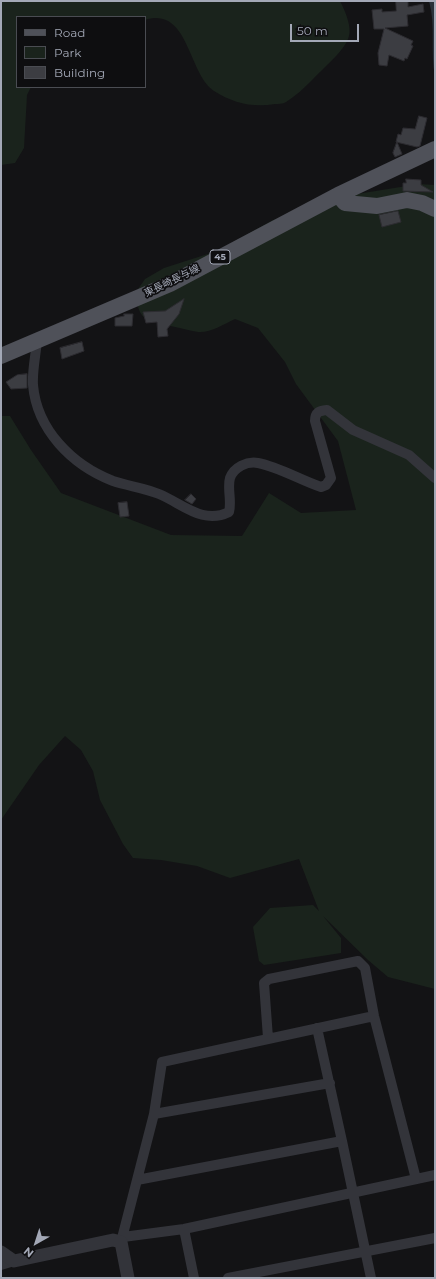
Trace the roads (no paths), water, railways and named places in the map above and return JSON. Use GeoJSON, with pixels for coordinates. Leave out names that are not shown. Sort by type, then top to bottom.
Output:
{"type":"FeatureCollection","features":[{"type":"Feature","properties":{"kind":"main road","name":"東長崎長与線"},"geometry":{"type":"LineString","coordinates":[[1,356],[170,284],[338,195],[435,149]]}},
{"type":"Feature","properties":{"kind":"main road"},"geometry":{"type":"LineString","coordinates":[[338,195],[345,203],[376,206],[407,200],[422,203],[435,209]]}},
{"type":"Feature","properties":{"kind":"street"},"geometry":{"type":"LineString","coordinates":[[37,340],[33,384],[37,406],[47,429],[56,441],[84,466],[111,480],[133,488],[158,494],[203,516],[219,517],[229,512],[231,504],[230,479],[235,470],[243,464],[256,462],[321,487],[326,485],[331,478],[315,421],[315,415],[319,411],[327,410],[353,430],[409,455],[435,478]]}},
{"type":"Feature","properties":{"kind":"street"},"geometry":{"type":"LineString","coordinates":[[268,1038],[264,983],[269,979],[358,962],[365,968],[374,1016],[416,1179]]}},
{"type":"Feature","properties":{"kind":"street"},"geometry":{"type":"LineString","coordinates":[[128,1278],[122,1239],[154,1114],[162,1062],[374,1016]]}},
{"type":"Feature","properties":{"kind":"street"},"geometry":{"type":"LineString","coordinates":[[317,1028],[371,1278]]}},
{"type":"Feature","properties":{"kind":"street"},"geometry":{"type":"LineString","coordinates":[[154,1114],[330,1083]]}},
{"type":"Feature","properties":{"kind":"street"},"geometry":{"type":"LineString","coordinates":[[138,1180],[342,1141]]}},
{"type":"Feature","properties":{"kind":"street"},"geometry":{"type":"LineString","coordinates":[[1,1265],[113,1240],[184,1229],[435,1175]]}},
{"type":"Feature","properties":{"kind":"street"},"geometry":{"type":"LineString","coordinates":[[184,1229],[194,1278]]}},
{"type":"Feature","properties":{"kind":"street"},"geometry":{"type":"LineString","coordinates":[[228,1278],[365,1253],[435,1238]]}},
{"type":"Feature","properties":{"kind":"street"},"geometry":{"type":"LineString","coordinates":[[1,1252],[14,1261]]}}]}
